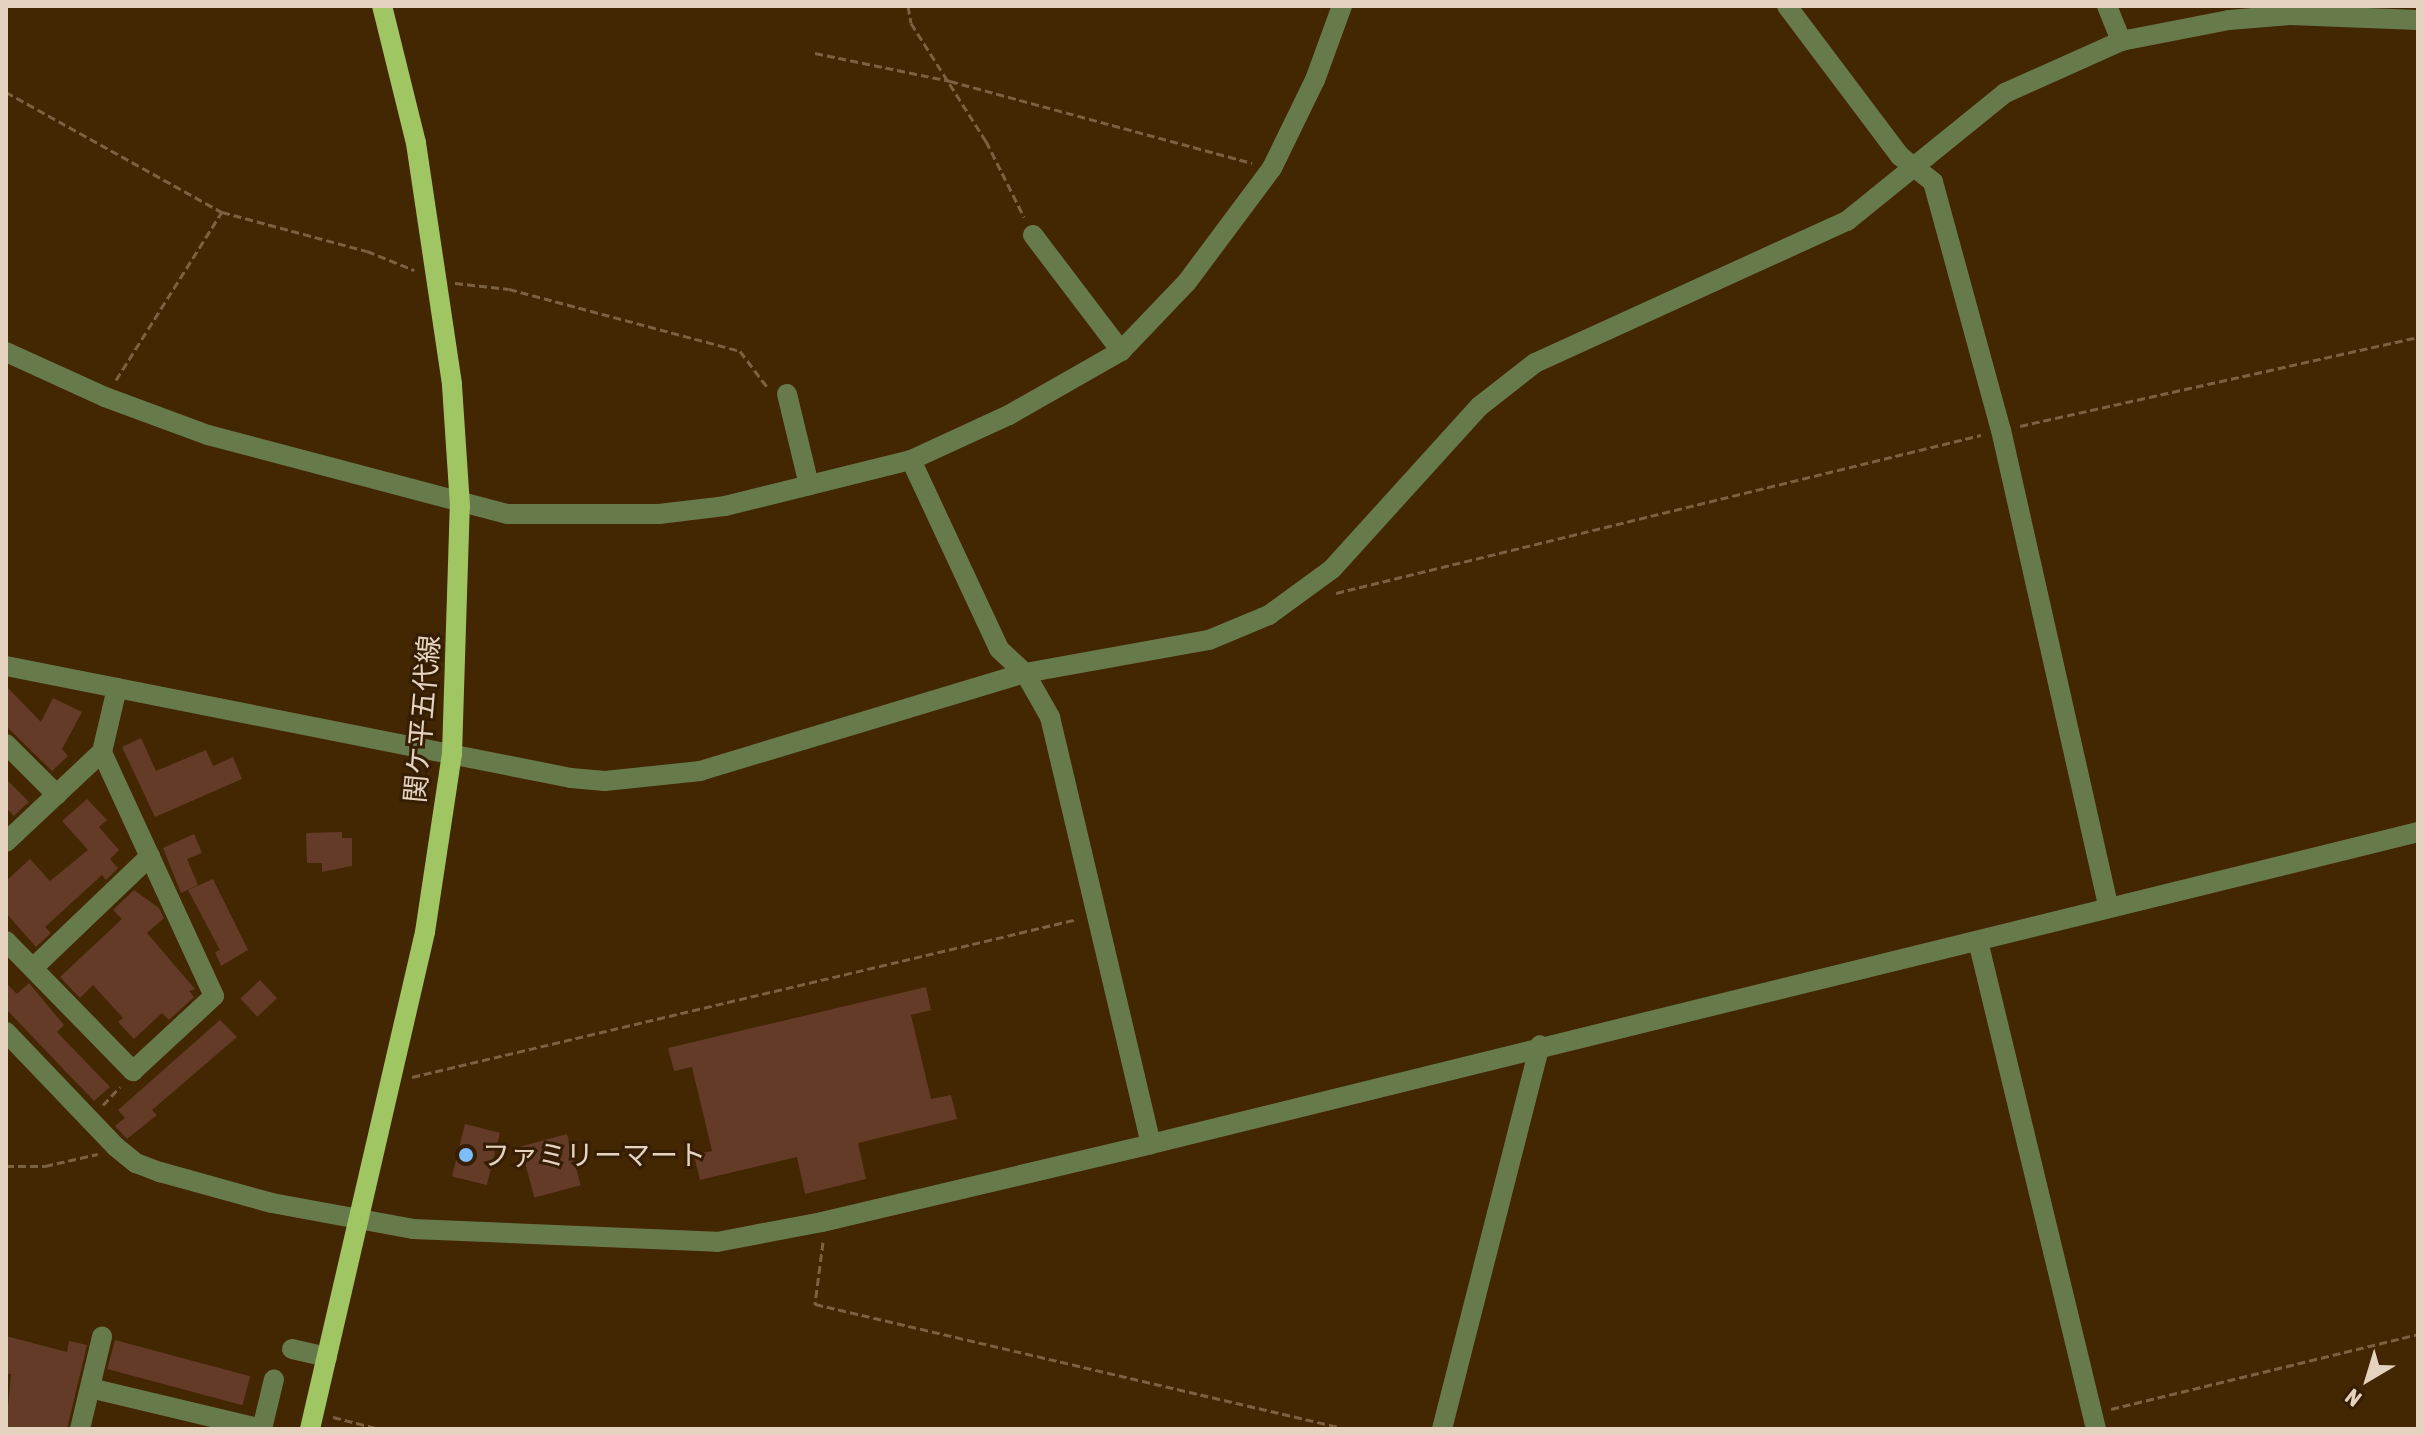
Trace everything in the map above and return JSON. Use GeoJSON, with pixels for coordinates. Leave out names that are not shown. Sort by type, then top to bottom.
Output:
{"type":"FeatureCollection","features":[{"type":"Feature","properties":{"kind":"main road","name":"関ケ平五代線"},"geometry":{"type":"LineString","coordinates":[[312,1421],[425,932],[452,754],[460,506],[440,281],[416,143],[382,6]]}},
{"type":"Feature","properties":{"kind":"street"},"geometry":{"type":"LineString","coordinates":[[6,352],[105,397],[208,435],[460,506],[547,516],[659,514],[725,506],[911,460],[1009,415],[1121,351],[1187,282],[1272,168],[1315,80],[1342,6]]}},
{"type":"Feature","properties":{"kind":"street"},"geometry":{"type":"LineString","coordinates":[[1787,6],[1900,156],[1933,182],[2001,430],[2108,905]]}},
{"type":"Feature","properties":{"kind":"street"},"geometry":{"type":"LineString","coordinates":[[2107,6],[2121,41]]}},
{"type":"Feature","properties":{"kind":"street"},"geometry":{"type":"LineString","coordinates":[[6,666],[605,781],[700,771],[1025,673],[1209,640],[1297,598],[1367,535],[1480,406],[1535,363],[1847,221],[2005,93],[2121,41],[2229,20],[2290,15],[2418,20]]}},
{"type":"Feature","properties":{"kind":"street"},"geometry":{"type":"LineString","coordinates":[[1033,235],[1121,351]]}},
{"type":"Feature","properties":{"kind":"street"},"geometry":{"type":"LineString","coordinates":[[787,394],[809,485]]}},
{"type":"Feature","properties":{"kind":"street"},"geometry":{"type":"LineString","coordinates":[[911,460],[999,649],[1025,673],[1050,717],[1151,1144]]}},
{"type":"Feature","properties":{"kind":"street"},"geometry":{"type":"LineString","coordinates":[[6,842],[102,752],[117,688]]}},
{"type":"Feature","properties":{"kind":"street"},"geometry":{"type":"LineString","coordinates":[[6,744],[57,795]]}},
{"type":"Feature","properties":{"kind":"street"},"geometry":{"type":"LineString","coordinates":[[6,941],[133,1071],[214,996],[102,752]]}},
{"type":"Feature","properties":{"kind":"street"},"geometry":{"type":"LineString","coordinates":[[6,1032],[116,1147],[136,1163],[160,1172],[360,1222],[516,1235],[717,1242],[822,1222],[1151,1144],[1540,1045],[1978,941],[2108,905],[2418,832]]}},
{"type":"Feature","properties":{"kind":"street"},"geometry":{"type":"LineString","coordinates":[[33,968],[150,856]]}},
{"type":"Feature","properties":{"kind":"street"},"geometry":{"type":"LineString","coordinates":[[1978,941],[2094,1421]]}},
{"type":"Feature","properties":{"kind":"street"},"geometry":{"type":"LineString","coordinates":[[1442,1429],[1540,1045]]}},
{"type":"Feature","properties":{"kind":"street"},"geometry":{"type":"LineString","coordinates":[[80,1429],[102,1337]]}},
{"type":"Feature","properties":{"kind":"street"},"geometry":{"type":"LineString","coordinates":[[292,1349],[327,1357]]}},
{"type":"Feature","properties":{"kind":"street"},"geometry":{"type":"LineString","coordinates":[[90,1388],[262,1429],[274,1379]]}},
{"type":"Feature","properties":{"kind":"path"},"geometry":{"type":"LineString","coordinates":[[908,6],[911,23],[950,81],[1033,235]]}},
{"type":"Feature","properties":{"kind":"path"},"geometry":{"type":"LineString","coordinates":[[815,53],[950,81],[1272,168]]}},
{"type":"Feature","properties":{"kind":"path"},"geometry":{"type":"LineString","coordinates":[[6,92],[222,212],[367,251],[440,281],[509,289],[740,351],[764,386],[787,394]]}},
{"type":"Feature","properties":{"kind":"path"},"geometry":{"type":"LineString","coordinates":[[105,397],[222,212]]}},
{"type":"Feature","properties":{"kind":"path"},"geometry":{"type":"LineString","coordinates":[[1297,598],[1349,591],[2001,430],[2418,337]]}},
{"type":"Feature","properties":{"kind":"path"},"geometry":{"type":"LineString","coordinates":[[390,1082],[1097,915]]}},
{"type":"Feature","properties":{"kind":"path"},"geometry":{"type":"LineString","coordinates":[[89,1119],[133,1071]]}},
{"type":"Feature","properties":{"kind":"path"},"geometry":{"type":"LineString","coordinates":[[6,1166],[45,1166],[116,1147]]}},
{"type":"Feature","properties":{"kind":"path"},"geometry":{"type":"LineString","coordinates":[[822,1222],[815,1304],[1347,1429]]}},
{"type":"Feature","properties":{"kind":"path"},"geometry":{"type":"LineString","coordinates":[[2094,1421],[2418,1334]]}},
{"type":"Feature","properties":{"kind":"path"},"geometry":{"type":"LineString","coordinates":[[312,1421],[380,1429]]}},
{"type":"Feature","properties":{"kind":"building"},"geometry":{"type":"Polygon","coordinates":[[[6,686],[41,722],[53,698],[82,712],[62,749],[68,756],[52,771],[6,726],[6,686]]]}},
{"type":"Feature","properties":{"kind":"building"},"geometry":{"type":"Polygon","coordinates":[[[141,738],[156,771],[206,750],[213,766],[233,757],[242,779],[155,817],[122,747],[141,738]]]}},
{"type":"Feature","properties":{"kind":"building"},"geometry":{"type":"Polygon","coordinates":[[[6,779],[29,802],[14,816],[6,808],[6,779]]]}},
{"type":"Feature","properties":{"kind":"building"},"geometry":{"type":"Polygon","coordinates":[[[87,799],[107,820],[99,827],[119,850],[110,859],[118,868],[106,880],[102,875],[45,927],[51,933],[36,947],[6,913],[6,881],[30,859],[50,881],[88,850],[62,821],[87,799]]]}},
{"type":"Feature","properties":{"kind":"building"},"geometry":{"type":"Polygon","coordinates":[[[342,832],[342,838],[352,838],[352,866],[322,872],[322,863],[307,863],[306,833],[342,832]]]}},
{"type":"Feature","properties":{"kind":"building"},"geometry":{"type":"Polygon","coordinates":[[[194,834],[202,853],[187,859],[198,885],[181,893],[163,848],[194,834]]]}},
{"type":"Feature","properties":{"kind":"building"},"geometry":{"type":"Polygon","coordinates":[[[213,879],[248,950],[221,966],[215,952],[220,950],[188,890],[213,879]]]}},
{"type":"Feature","properties":{"kind":"building"},"geometry":{"type":"Polygon","coordinates":[[[134,890],[159,908],[164,918],[147,933],[195,989],[189,991],[194,997],[169,1020],[162,1013],[134,1039],[118,1022],[123,1018],[93,985],[80,998],[60,977],[122,919],[113,910],[134,890]]]}},
{"type":"Feature","properties":{"kind":"building"},"geometry":{"type":"Polygon","coordinates":[[[260,980],[277,998],[257,1017],[240,998],[260,980]]]}},
{"type":"Feature","properties":{"kind":"building"},"geometry":{"type":"Polygon","coordinates":[[[6,983],[17,994],[29,983],[64,1025],[57,1032],[110,1087],[94,1101],[6,1009],[6,983]]]}},
{"type":"Feature","properties":{"kind":"building"},"geometry":{"type":"Polygon","coordinates":[[[926,987],[931,1010],[911,1015],[931,1099],[951,1095],[957,1119],[858,1143],[866,1179],[805,1194],[797,1157],[700,1180],[694,1155],[712,1151],[692,1067],[674,1071],[668,1048],[926,987]]]}},
{"type":"Feature","properties":{"kind":"building"},"geometry":{"type":"Polygon","coordinates":[[[220,1020],[237,1037],[152,1110],[157,1115],[127,1139],[115,1126],[125,1118],[118,1110],[220,1020]]]}},
{"type":"Feature","properties":{"kind":"building"},"geometry":{"type":"Polygon","coordinates":[[[465,1124],[500,1133],[487,1185],[452,1176],[465,1124]]]}},
{"type":"Feature","properties":{"kind":"building"},"geometry":{"type":"Polygon","coordinates":[[[567,1134],[581,1185],[534,1198],[521,1146],[567,1134]]]}},
{"type":"Feature","properties":{"kind":"building"},"geometry":{"type":"Polygon","coordinates":[[[6,1336],[67,1352],[69,1341],[87,1345],[67,1429],[6,1429],[11,1374],[6,1373],[6,1336]]]}},
{"type":"Feature","properties":{"kind":"building"},"geometry":{"type":"Polygon","coordinates":[[[115,1340],[250,1376],[242,1405],[107,1369],[115,1340]]]}},
{"type":"Feature","properties":{"kind":"place","name":"ファミリーマート"},"geometry":{"type":"Point","coordinates":[466,1155]}}]}
